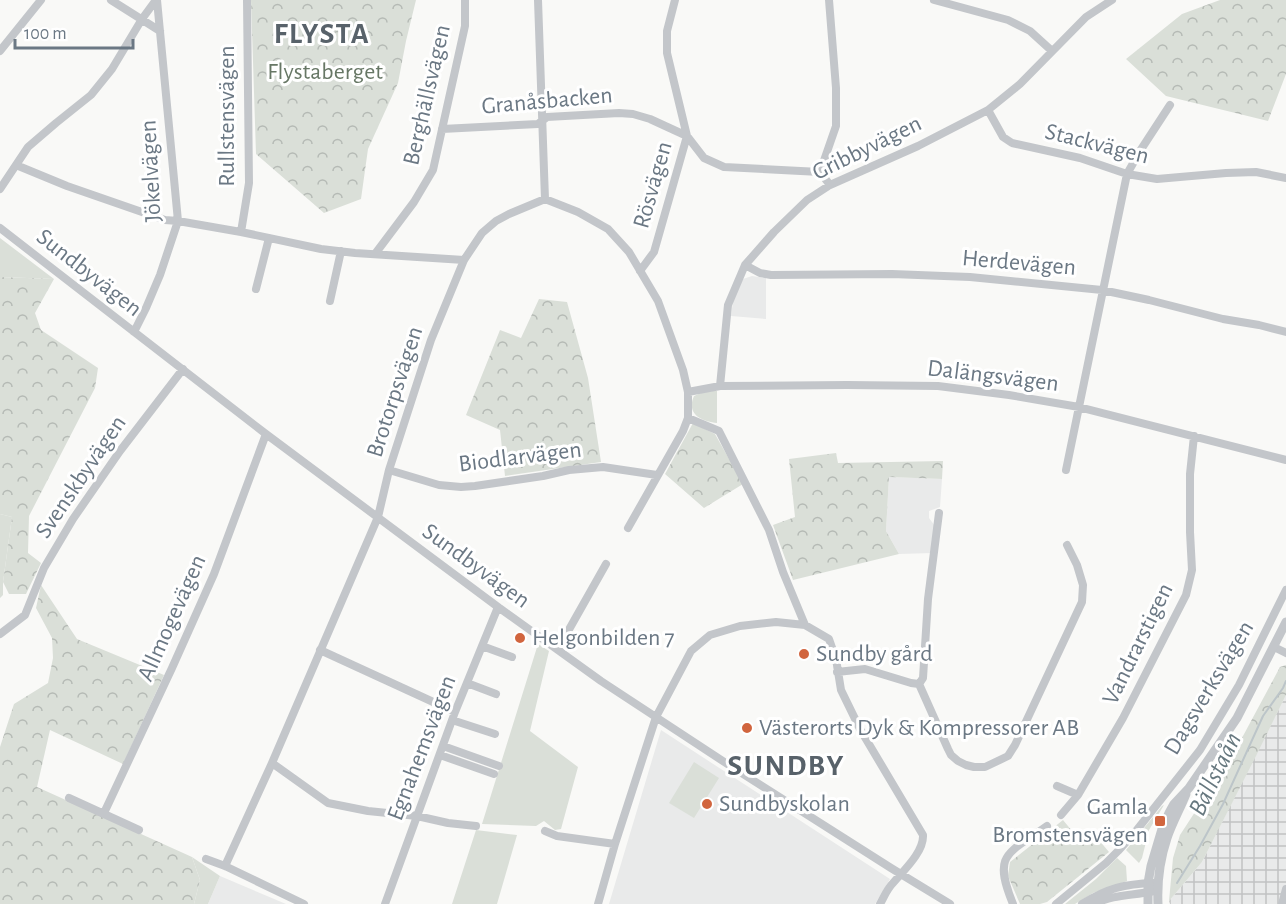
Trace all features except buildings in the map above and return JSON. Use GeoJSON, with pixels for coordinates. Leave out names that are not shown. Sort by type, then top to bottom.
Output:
{"type":"FeatureCollection","features":[{"type":"Feature","properties":{"kind":"street"},"geometry":{"type":"LineString","coordinates":[[0,51],[41,0]]}},
{"type":"Feature","properties":{"kind":"street"},"geometry":{"type":"LineString","coordinates":[[111,0],[160,31]]}},
{"type":"Feature","properties":{"kind":"street"},"geometry":{"type":"LineString","coordinates":[[0,189],[28,147],[92,95],[112,69],[142,19],[157,0]]}},
{"type":"Feature","properties":{"kind":"street","name":"Jökelvägen"},"geometry":{"type":"LineString","coordinates":[[134,332],[156,283],[178,221],[157,0]]}},
{"type":"Feature","properties":{"kind":"street","name":"Rullstensvägen"},"geometry":{"type":"LineString","coordinates":[[241,232],[249,183],[247,0]]}},
{"type":"Feature","properties":{"kind":"street","name":"Berghällsvägen"},"geometry":{"type":"LineString","coordinates":[[375,254],[414,202],[433,170],[465,26],[465,0]]}},
{"type":"Feature","properties":{"kind":"street"},"geometry":{"type":"LineString","coordinates":[[538,0],[545,199],[578,212],[608,229],[629,252],[658,301],[683,370],[688,392],[688,418],[683,431],[628,528]]}},
{"type":"Feature","properties":{"kind":"street","name":"Rösvägen"},"geometry":{"type":"LineString","coordinates":[[640,271],[654,252],[687,136],[667,53],[667,31],[675,0]]}},
{"type":"Feature","properties":{"kind":"street"},"geometry":{"type":"LineString","coordinates":[[820,172],[836,126],[836,88],[829,0]]}},
{"type":"Feature","properties":{"kind":"street"},"geometry":{"type":"LineString","coordinates":[[934,0],[1008,20],[1030,31],[1052,51]]}},
{"type":"Feature","properties":{"kind":"street","name":"Gribbyvägen"},"geometry":{"type":"LineString","coordinates":[[720,386],[728,305],[745,265],[774,232],[807,200],[830,185],[918,146],[988,110],[1020,84],[1086,17],[1112,0]]}},
{"type":"Feature","properties":{"kind":"street"},"geometry":{"type":"LineString","coordinates":[[1066,470],[1127,174],[1170,105]]}},
{"type":"Feature","properties":{"kind":"street","name":"Stackvägen"},"geometry":{"type":"LineString","coordinates":[[988,110],[1003,137],[1011,143],[1080,158],[1127,174],[1157,179],[1226,172],[1256,172],[1286,178]]}},
{"type":"Feature","properties":{"kind":"street","name":"Granåsbacken"},"geometry":{"type":"LineString","coordinates":[[442,129],[538,124],[547,117],[619,113],[650,119],[687,136]]}},
{"type":"Feature","properties":{"kind":"street"},"geometry":{"type":"LineString","coordinates":[[687,136],[704,158],[724,167],[820,172],[830,185]]}},
{"type":"Feature","properties":{"kind":"street"},"geometry":{"type":"LineString","coordinates":[[16,165],[165,220],[241,232],[321,249],[464,260]]}},
{"type":"Feature","properties":{"kind":"street","name":"Brotorpsvägen"},"geometry":{"type":"LineString","coordinates":[[225,866],[378,517],[389,470],[430,340],[464,260],[482,233],[496,221],[509,213],[545,199]]}},
{"type":"Feature","properties":{"kind":"street","name":"Sundbyvägen"},"geometry":{"type":"LineString","coordinates":[[0,228],[266,434],[601,681],[901,875],[950,904]]}},
{"type":"Feature","properties":{"kind":"street"},"geometry":{"type":"LineString","coordinates":[[256,289],[269,238]]}},
{"type":"Feature","properties":{"kind":"street"},"geometry":{"type":"LineString","coordinates":[[330,301],[341,251]]}},
{"type":"Feature","properties":{"kind":"street","name":"Herdevägen"},"geometry":{"type":"LineString","coordinates":[[745,265],[760,273],[771,275],[892,274],[970,277],[1102,290],[1286,332]]}},
{"type":"Feature","properties":{"kind":"street","name":"Svenskbyvägen"},"geometry":{"type":"LineString","coordinates":[[0,634],[25,615],[44,568],[73,519],[120,451],[183,369]]}},
{"type":"Feature","properties":{"kind":"street","name":"Dalängsvägen"},"geometry":{"type":"LineString","coordinates":[[688,392],[720,386],[939,386],[1078,407],[1286,460]]}},
{"type":"Feature","properties":{"kind":"street"},"geometry":{"type":"LineString","coordinates":[[688,418],[719,431],[769,530],[805,625]]}},
{"type":"Feature","properties":{"kind":"street","name":"Allmogevägen"},"geometry":{"type":"LineString","coordinates":[[104,813],[214,574],[266,434]]}},
{"type":"Feature","properties":{"kind":"street","name":"Vandrarstigen"},"geometry":{"type":"LineString","coordinates":[[1060,815],[1078,795],[1123,718],[1186,595],[1192,570],[1190,474],[1194,436]]}},
{"type":"Feature","properties":{"kind":"street","name":"Biodlarvägen"},"geometry":{"type":"LineString","coordinates":[[389,470],[439,484],[461,487],[603,466],[657,475]]}},
{"type":"Feature","properties":{"kind":"street"},"geometry":{"type":"LineString","coordinates":[[919,684],[922,678],[928,599],[939,513]]}},
{"type":"Feature","properties":{"kind":"street"},"geometry":{"type":"LineString","coordinates":[[919,684],[948,749],[958,760],[966,765],[984,767],[1008,756],[1082,602],[1083,585],[1068,545]]}},
{"type":"Feature","properties":{"kind":"street"},"geometry":{"type":"LineString","coordinates":[[558,649],[606,564]]}},
{"type":"Feature","properties":{"kind":"street","name":"Dagsverksvägen"},"geometry":{"type":"LineString","coordinates":[[1056,904],[1107,863],[1136,831],[1200,750],[1239,685],[1286,590]]}},
{"type":"Feature","properties":{"kind":"street","name":"Egnahemsvägen"},"geometry":{"type":"LineString","coordinates":[[385,904],[454,716],[498,607]]}},
{"type":"Feature","properties":{"kind":"street"},"geometry":{"type":"LineString","coordinates":[[598,904],[656,717],[691,651],[710,635],[740,626],[776,622],[805,625],[829,639],[836,659],[841,690],[860,729],[923,835],[924,843],[888,889],[880,904]]}},
{"type":"Feature","properties":{"kind":"street"},"geometry":{"type":"LineString","coordinates":[[1148,904],[1151,866],[1162,829],[1174,804],[1189,788],[1237,718],[1286,622]]}},
{"type":"Feature","properties":{"kind":"street"},"geometry":{"type":"LineString","coordinates":[[482,646],[512,657]]}},
{"type":"Feature","properties":{"kind":"street"},"geometry":{"type":"LineString","coordinates":[[1274,647],[1286,653]]}},
{"type":"Feature","properties":{"kind":"street"},"geometry":{"type":"LineString","coordinates":[[320,650],[495,734]]}},
{"type":"Feature","properties":{"kind":"street"},"geometry":{"type":"LineString","coordinates":[[837,672],[865,669],[919,684]]}},
{"type":"Feature","properties":{"kind":"street"},"geometry":{"type":"LineString","coordinates":[[467,682],[496,694]]}},
{"type":"Feature","properties":{"kind":"street"},"geometry":{"type":"LineString","coordinates":[[443,746],[499,766]]}},
{"type":"Feature","properties":{"kind":"street"},"geometry":{"type":"LineString","coordinates":[[440,755],[495,774]]}},
{"type":"Feature","properties":{"kind":"street"},"geometry":{"type":"LineString","coordinates":[[272,763],[328,803],[369,811],[417,816],[448,824],[476,826]]}},
{"type":"Feature","properties":{"kind":"street"},"geometry":{"type":"LineString","coordinates":[[1057,786],[1078,795]]}},
{"type":"Feature","properties":{"kind":"street"},"geometry":{"type":"LineString","coordinates":[[1158,904],[1161,861],[1167,837],[1189,788]]}},
{"type":"Feature","properties":{"kind":"street"},"geometry":{"type":"LineString","coordinates":[[69,798],[139,830]]}},
{"type":"Feature","properties":{"kind":"street"},"geometry":{"type":"LineString","coordinates":[[1013,904],[1003,874],[1006,855],[1047,826]]}},
{"type":"Feature","properties":{"kind":"street"},"geometry":{"type":"LineString","coordinates":[[545,831],[557,836],[615,844]]}},
{"type":"Feature","properties":{"kind":"street"},"geometry":{"type":"LineString","coordinates":[[206,859],[304,904]]}},
{"type":"Feature","properties":{"kind":"street"},"geometry":{"type":"LineString","coordinates":[[1082,904],[1116,887],[1133,884],[1148,888]]}},
{"type":"Feature","properties":{"kind":"street"},"geometry":{"type":"LineString","coordinates":[[1094,904],[1158,886]]}},
{"type":"Feature","properties":{"kind":"street"},"geometry":{"type":"LineString","coordinates":[[1282,904],[1286,889]]}},
{"type":"Feature","properties":{"kind":"shaded area"},"geometry":{"type":"Polygon","coordinates":[[[752,276],[766,278],[766,319],[731,316],[733,301],[743,279],[752,276]]]}},
{"type":"Feature","properties":{"kind":"shaded area"},"geometry":{"type":"Polygon","coordinates":[[[889,477],[942,479],[940,507],[929,511],[929,518],[935,526],[932,553],[899,554],[886,531],[889,477]]]}},
{"type":"Feature","properties":{"kind":"shaded area"},"geometry":{"type":"Polygon","coordinates":[[[1286,695],[1286,904],[1170,904],[1169,901],[1202,862],[1286,695]]]}},
{"type":"Feature","properties":{"kind":"shaded area","name":"Sundbyskolan"},"geometry":{"type":"Polygon","coordinates":[[[661,730],[890,879],[875,904],[609,904],[661,730]]]}},
{"type":"Feature","properties":{"kind":"shaded area"},"geometry":{"type":"Polygon","coordinates":[[[220,876],[286,904],[208,904],[220,876]]]}},
{"type":"Feature","properties":{"kind":"green space","name":"Flystaberget"},"geometry":{"type":"Polygon","coordinates":[[[251,0],[416,0],[398,83],[368,149],[361,199],[324,213],[256,154],[251,0]]]}},
{"type":"Feature","properties":{"kind":"green space"},"geometry":{"type":"Polygon","coordinates":[[[1220,0],[1286,0],[1286,74],[1268,121],[1166,96],[1126,59],[1182,14],[1220,0]]]}},
{"type":"Feature","properties":{"kind":"green space"},"geometry":{"type":"Polygon","coordinates":[[[0,238],[54,279],[0,277],[0,238]]]}},
{"type":"Feature","properties":{"kind":"green space"},"geometry":{"type":"Polygon","coordinates":[[[0,277],[54,279],[35,313],[41,330],[98,368],[95,388],[29,516],[28,553],[41,563],[26,594],[9,594],[3,582],[12,517],[0,514],[0,277]]]}},
{"type":"Feature","properties":{"kind":"green space"},"geometry":{"type":"Polygon","coordinates":[[[539,299],[567,302],[588,378],[601,462],[505,476],[500,430],[466,415],[500,330],[521,338],[539,299]]]}},
{"type":"Feature","properties":{"kind":"green space"},"geometry":{"type":"Polygon","coordinates":[[[717,391],[717,423],[696,416],[692,408],[694,396],[717,391]]]}},
{"type":"Feature","properties":{"kind":"green space"},"geometry":{"type":"Polygon","coordinates":[[[693,423],[715,434],[743,484],[704,508],[665,474],[693,423]]]}},
{"type":"Feature","properties":{"kind":"green space"},"geometry":{"type":"Polygon","coordinates":[[[836,453],[838,463],[943,461],[942,479],[889,477],[886,531],[899,554],[793,580],[773,525],[795,517],[789,459],[836,453]]]}},
{"type":"Feature","properties":{"kind":"green space"},"geometry":{"type":"Polygon","coordinates":[[[0,514],[12,517],[3,595],[0,598],[0,514]]]}},
{"type":"Feature","properties":{"kind":"green space"},"geometry":{"type":"Polygon","coordinates":[[[41,585],[77,639],[164,675],[123,764],[50,730],[37,787],[192,857],[200,880],[194,904],[0,904],[0,747],[14,704],[48,683],[53,658],[52,638],[36,608],[41,585]]]}},
{"type":"Feature","properties":{"kind":"green space"},"geometry":{"type":"Polygon","coordinates":[[[538,644],[549,651],[530,731],[578,767],[561,829],[555,830],[544,821],[536,826],[482,824],[538,644]]]}},
{"type":"Feature","properties":{"kind":"green space"},"geometry":{"type":"Polygon","coordinates":[[[1286,665],[1286,695],[1256,756],[1202,862],[1169,901],[1173,858],[1180,835],[1236,749],[1280,667],[1286,665]]]}},
{"type":"Feature","properties":{"kind":"green space"},"geometry":{"type":"Polygon","coordinates":[[[694,762],[719,778],[694,818],[669,803],[694,762]]]}},
{"type":"Feature","properties":{"kind":"green space"},"geometry":{"type":"Polygon","coordinates":[[[1164,805],[1149,830],[1139,863],[1126,850],[1164,805]]]}},
{"type":"Feature","properties":{"kind":"green space"},"geometry":{"type":"Polygon","coordinates":[[[1063,820],[1082,843],[1093,833],[1109,852],[1047,902],[1020,904],[1008,876],[1010,862],[1063,820]]]}},
{"type":"Feature","properties":{"kind":"green space"},"geometry":{"type":"Polygon","coordinates":[[[476,830],[517,835],[497,904],[452,904],[476,830]]]}},
{"type":"Feature","properties":{"kind":"green space"},"geometry":{"type":"Polygon","coordinates":[[[192,857],[220,876],[208,904],[194,904],[200,880],[192,857]]]}},
{"type":"Feature","properties":{"kind":"green space"},"geometry":{"type":"Polygon","coordinates":[[[1117,858],[1126,866],[1127,881],[1093,893],[1075,904],[1065,904],[1096,879],[1117,858]]]}},
{"type":"Feature","properties":{"kind":"waterway","name":"Bällstaån"},"geometry":{"type":"LineString","coordinates":[[1177,883],[1223,804],[1263,716],[1286,681]]}},
{"type":"Feature","properties":{"kind":"place","name":"Helgonbilden 7"},"geometry":{"type":"Point","coordinates":[520,638]}},
{"type":"Feature","properties":{"kind":"place","name":"Sundby gård"},"geometry":{"type":"Point","coordinates":[804,654]}},
{"type":"Feature","properties":{"kind":"place","name":"Västerorts Dyk & Kompressorer AB"},"geometry":{"type":"Point","coordinates":[747,728]}},
{"type":"Feature","properties":{"kind":"place","name":"Sundbyskolan"},"geometry":{"type":"Point","coordinates":[707,804]}},
{"type":"Feature","properties":{"kind":"place","name":"Gamla Bromstensvägen"},"geometry":{"type":"Point","coordinates":[1160,821]}},
{"type":"Feature","properties":{"kind":"district","name":"FLYSTA"},"geometry":{"type":"Point","coordinates":[322,34]}},
{"type":"Feature","properties":{"kind":"district","name":"SUNDBY"},"geometry":{"type":"Point","coordinates":[786,766]}}]}
